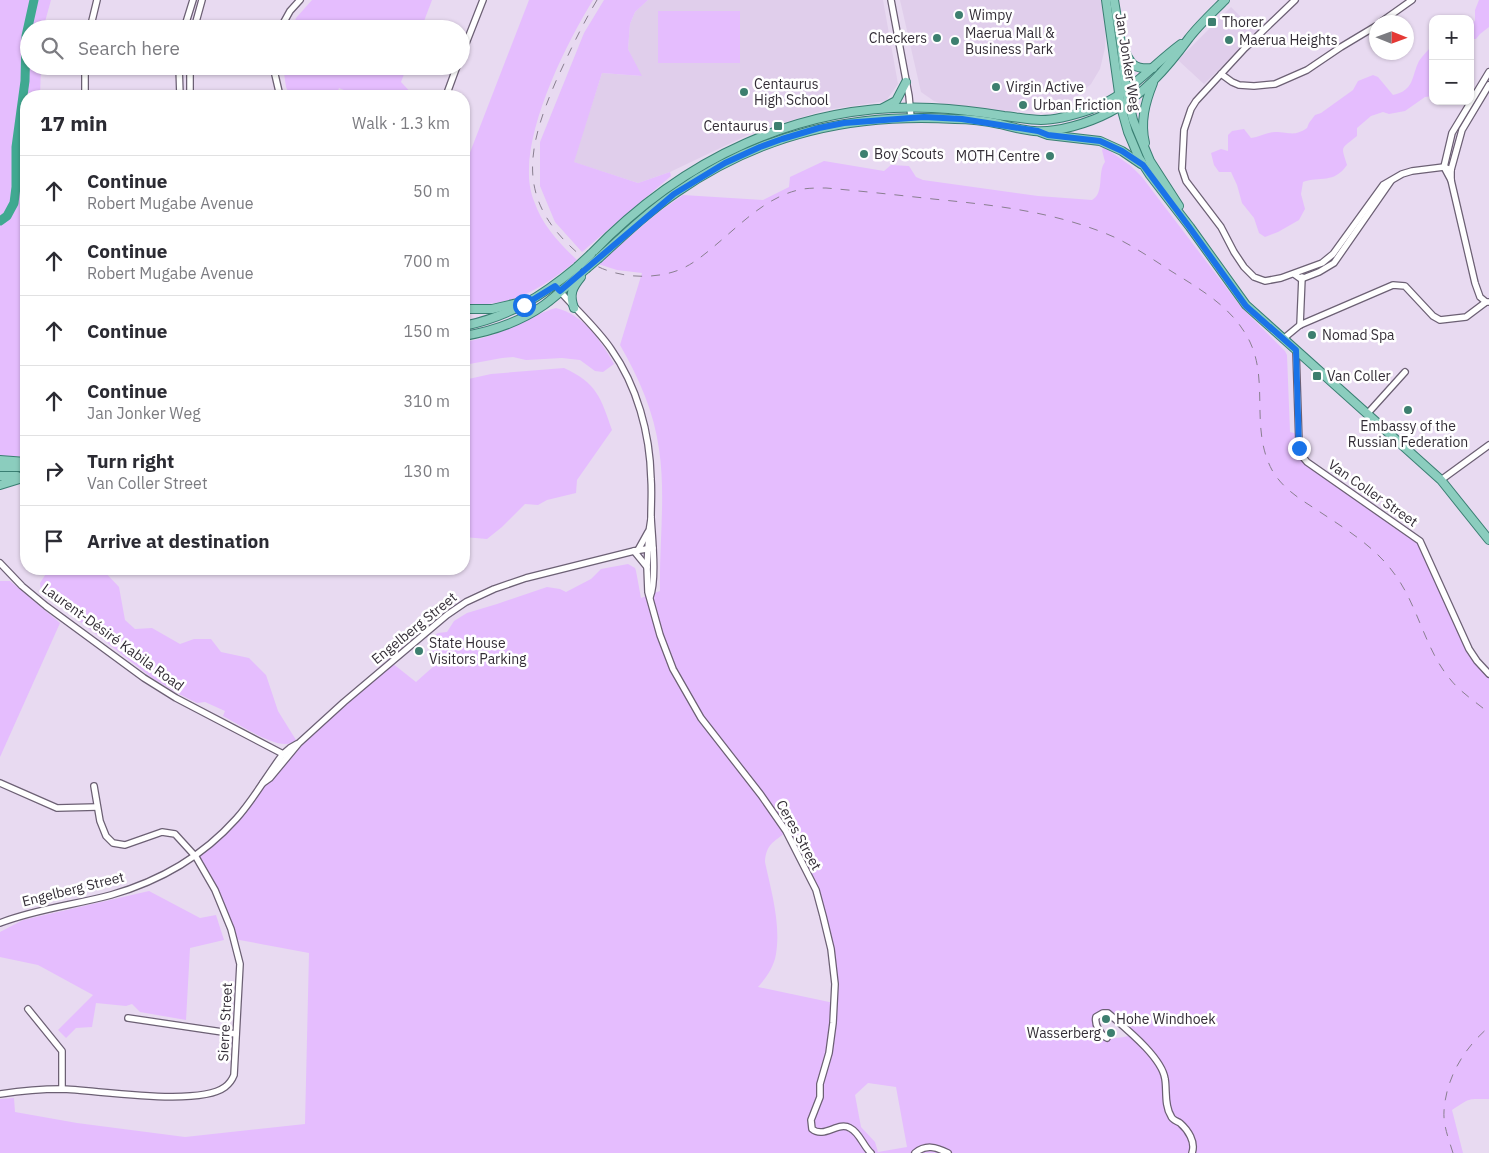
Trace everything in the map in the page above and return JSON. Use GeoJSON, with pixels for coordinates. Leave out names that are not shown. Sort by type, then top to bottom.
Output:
{"type":"FeatureCollection","features":[{"type":"Feature","properties":{"kind":"main road","name":"Jan Jonker Weg"},"geometry":{"type":"LineString","coordinates":[[1106,0],[1118,95],[1128,132],[1190,228],[1246,306],[1441,480],[1486,530],[1489,540]]}},
{"type":"Feature","properties":{"kind":"main road","name":"Jan Jonker Weg"},"geometry":{"type":"LineString","coordinates":[[1114,0],[1122,43],[1128,102],[1147,163]]}},
{"type":"Feature","properties":{"kind":"main road"},"geometry":{"type":"LineString","coordinates":[[470,324],[496,318],[557,288],[583,269],[610,236],[661,192],[702,166],[760,137],[822,117],[881,109],[910,107],[961,110],[1043,120],[1072,115],[1092,109],[1126,91],[1189,38],[1225,0]]}},
{"type":"Feature","properties":{"kind":"main road"},"geometry":{"type":"LineString","coordinates":[[1038,131],[1073,126],[1091,121],[1121,107],[1153,81],[1189,38]]}},
{"type":"Feature","properties":{"kind":"main road"},"geometry":{"type":"LineString","coordinates":[[1122,43],[1130,62],[1136,67],[1143,69],[1152,68]]}},
{"type":"Feature","properties":{"kind":"main road"},"geometry":{"type":"LineString","coordinates":[[1147,163],[1143,118],[1147,97],[1153,81]]}},
{"type":"Feature","properties":{"kind":"main road"},"geometry":{"type":"LineString","coordinates":[[881,109],[896,101],[906,82]]}},
{"type":"Feature","properties":{"kind":"main road"},"geometry":{"type":"LineString","coordinates":[[595,256],[674,194],[725,163],[782,139],[819,128],[868,120],[911,118],[962,119],[1110,144],[1147,163]]}},
{"type":"Feature","properties":{"kind":"main road"},"geometry":{"type":"LineString","coordinates":[[574,308],[571,298],[572,291],[583,269]]}},
{"type":"Feature","properties":{"kind":"main road"},"geometry":{"type":"LineString","coordinates":[[470,335],[510,324],[544,305],[557,288]]}},
{"type":"Feature","properties":{"kind":"main road"},"geometry":{"type":"LineString","coordinates":[[470,309],[492,309],[537,298]]}},
{"type":"Feature","properties":{"kind":"main road"},"geometry":{"type":"LineString","coordinates":[[0,460],[20,463]]}},
{"type":"Feature","properties":{"kind":"main road"},"geometry":{"type":"LineString","coordinates":[[0,467],[20,465]]}},
{"type":"Feature","properties":{"kind":"main road"},"geometry":{"type":"LineString","coordinates":[[0,476],[20,476]]}},
{"type":"Feature","properties":{"kind":"main road"},"geometry":{"type":"LineString","coordinates":[[0,485],[20,478]]}},
{"type":"Feature","properties":{"kind":"street"},"geometry":{"type":"LineString","coordinates":[[92,20],[98,0]]}},
{"type":"Feature","properties":{"kind":"street"},"geometry":{"type":"LineString","coordinates":[[186,20],[192,0]]}},
{"type":"Feature","properties":{"kind":"street"},"geometry":{"type":"LineString","coordinates":[[196,20],[202,0]]}},
{"type":"Feature","properties":{"kind":"street"},"geometry":{"type":"LineString","coordinates":[[285,20],[300,0]]}},
{"type":"Feature","properties":{"kind":"street"},"geometry":{"type":"LineString","coordinates":[[470,33],[483,0]]}},
{"type":"Feature","properties":{"kind":"street"},"geometry":{"type":"LineString","coordinates":[[891,0],[911,118]]}},
{"type":"Feature","properties":{"kind":"street"},"geometry":{"type":"LineString","coordinates":[[1294,0],[1245,48],[1196,101],[1187,118],[1183,139],[1182,162],[1184,177],[1221,227],[1234,252],[1250,274],[1264,281],[1294,274],[1322,263],[1330,257],[1379,189],[1392,179],[1412,171],[1444,167],[1451,170]]}},
{"type":"Feature","properties":{"kind":"street"},"geometry":{"type":"LineString","coordinates":[[1391,15],[1412,0]]}},
{"type":"Feature","properties":{"kind":"street"},"geometry":{"type":"LineString","coordinates":[[1221,74],[1242,86],[1266,86],[1280,82],[1307,70],[1369,30]]}},
{"type":"Feature","properties":{"kind":"street"},"geometry":{"type":"LineString","coordinates":[[1451,180],[1444,167],[1452,133],[1489,72]]}},
{"type":"Feature","properties":{"kind":"street"},"geometry":{"type":"LineString","coordinates":[[85,75],[86,90]]}},
{"type":"Feature","properties":{"kind":"street"},"geometry":{"type":"LineString","coordinates":[[179,75],[180,90]]}},
{"type":"Feature","properties":{"kind":"street"},"geometry":{"type":"LineString","coordinates":[[190,75],[190,90]]}},
{"type":"Feature","properties":{"kind":"street"},"geometry":{"type":"LineString","coordinates":[[275,75],[279,90]]}},
{"type":"Feature","properties":{"kind":"street"},"geometry":{"type":"LineString","coordinates":[[448,90],[454,75]]}},
{"type":"Feature","properties":{"kind":"street"},"geometry":{"type":"LineString","coordinates":[[1283,339],[1300,325],[1393,285],[1402,285],[1409,289],[1430,313],[1440,320],[1466,317],[1487,302],[1480,296],[1475,283],[1451,180],[1451,170],[1462,130],[1489,85]]}},
{"type":"Feature","properties":{"kind":"street"},"geometry":{"type":"LineString","coordinates":[[1301,279],[1319,272],[1334,262],[1392,179]]}},
{"type":"Feature","properties":{"kind":"street"},"geometry":{"type":"LineString","coordinates":[[1300,325],[1301,279],[1304,270]]}},
{"type":"Feature","properties":{"kind":"street"},"geometry":{"type":"LineString","coordinates":[[1294,274],[1301,279]]}},
{"type":"Feature","properties":{"kind":"street","name":"Ceres Street"},"geometry":{"type":"LineString","coordinates":[[557,288],[612,349],[635,394],[648,444],[651,478],[650,548],[647,567],[648,592],[660,635],[673,669],[701,718],[761,795],[786,831],[816,890],[830,949],[835,984],[831,1041],[820,1084],[820,1097],[811,1120],[813,1130],[822,1132],[841,1127],[851,1128],[857,1133],[870,1153]]}},
{"type":"Feature","properties":{"kind":"street","name":"Van Coller Street"},"geometry":{"type":"LineString","coordinates":[[1296,350],[1299,444],[1302,456],[1320,472],[1420,541],[1469,649],[1489,674]]}},
{"type":"Feature","properties":{"kind":"street"},"geometry":{"type":"LineString","coordinates":[[1368,413],[1405,372]]}},
{"type":"Feature","properties":{"kind":"street"},"geometry":{"type":"LineString","coordinates":[[1441,480],[1489,444]]}},
{"type":"Feature","properties":{"kind":"street","name":"Ceres Street"},"geometry":{"type":"LineString","coordinates":[[650,597],[652,589],[648,532],[651,519]]}},
{"type":"Feature","properties":{"kind":"street"},"geometry":{"type":"LineString","coordinates":[[647,567],[636,550],[648,532]]}},
{"type":"Feature","properties":{"kind":"street","name":"Engelberg Street"},"geometry":{"type":"LineString","coordinates":[[0,923],[21,914],[110,895],[129,889],[171,872],[196,857],[236,819],[272,768],[344,702],[447,615],[466,602],[494,589],[526,578],[650,548]]}},
{"type":"Feature","properties":{"kind":"street","name":"Laurent-Désiré Kabila Road"},"geometry":{"type":"LineString","coordinates":[[0,563],[2,571],[46,606],[79,632],[152,683],[176,698],[286,755]]}},
{"type":"Feature","properties":{"kind":"street","name":"Engelberg Street"},"geometry":{"type":"LineString","coordinates":[[263,783],[270,778],[290,748],[299,743]]}},
{"type":"Feature","properties":{"kind":"street"},"geometry":{"type":"LineString","coordinates":[[272,768],[275,762],[273,748]]}},
{"type":"Feature","properties":{"kind":"street","name":"Laurent-Désiré Kabila Road"},"geometry":{"type":"LineString","coordinates":[[273,748],[283,750],[290,748]]}},
{"type":"Feature","properties":{"kind":"street"},"geometry":{"type":"LineString","coordinates":[[0,783],[57,808],[96,807],[94,786]]}},
{"type":"Feature","properties":{"kind":"street","name":"Sierre Street"},"geometry":{"type":"LineString","coordinates":[[0,1094],[62,1089],[186,1098],[220,1090],[231,1081],[234,1075],[240,964],[230,929],[214,890],[196,857],[174,834],[162,832],[125,845],[113,843],[106,836],[96,807]]}},
{"type":"Feature","properties":{"kind":"street"},"geometry":{"type":"LineString","coordinates":[[28,1009],[62,1052],[62,1089]]}},
{"type":"Feature","properties":{"kind":"street"},"geometry":{"type":"LineString","coordinates":[[1107,1038],[1099,1029],[1095,1020],[1096,1017],[1103,1013],[1108,1013],[1140,1041],[1157,1063],[1166,1081],[1165,1089],[1170,1116],[1189,1133],[1193,1144],[1192,1153]]}},
{"type":"Feature","properties":{"kind":"street"},"geometry":{"type":"LineString","coordinates":[[128,1018],[236,1034]]}},
{"type":"Feature","properties":{"kind":"street"},"geometry":{"type":"LineString","coordinates":[[914,1153],[928,1147],[948,1153]]}},
{"type":"Feature","properties":{"kind":"shaded area"},"geometry":{"type":"Polygon","coordinates":[[[0,0],[51,0],[45,20],[20,20],[20,75],[41,75],[40,90],[20,90],[20,456],[4,457],[0,455],[0,0]]]}},
{"type":"Feature","properties":{"kind":"shaded area"},"geometry":{"type":"Polygon","coordinates":[[[312,0],[432,0],[424,20],[295,20],[312,0]]]}},
{"type":"Feature","properties":{"kind":"shaded area"},"geometry":{"type":"Polygon","coordinates":[[[529,0],[593,0],[571,39],[550,85],[534,132],[530,154],[530,185],[537,210],[552,233],[577,260],[538,288],[497,303],[470,304],[470,152],[529,0]]]}},
{"type":"Feature","properties":{"kind":"shaded area"},"geometry":{"type":"Polygon","coordinates":[[[604,0],[648,0],[635,12],[630,24],[628,49],[642,76],[602,73],[574,162],[638,183],[670,172],[671,176],[582,252],[555,222],[540,186],[540,142],[584,33],[604,0]]]}},
{"type":"Feature","properties":{"kind":"shaded area","name":"Centaurus High School"},"geometry":{"type":"Polygon","coordinates":[[[648,0],[883,0],[898,84],[886,101],[825,110],[754,132],[670,172],[638,183],[573,162],[602,73],[641,76],[628,49],[630,24],[635,12],[648,0]]]}},
{"type":"Feature","properties":{"kind":"shaded area","name":"Maerua Mall & Business Park"},"geometry":{"type":"Polygon","coordinates":[[[900,0],[1104,0],[1106,22],[1105,48],[1100,69],[1091,84],[1073,100],[1050,110],[1002,111],[943,104],[934,101],[921,92],[900,0]]]}},
{"type":"Feature","properties":{"kind":"shaded area"},"geometry":{"type":"Polygon","coordinates":[[[1479,0],[1489,0],[1489,27],[1474,39],[1474,21],[1475,10],[1479,0]]]}},
{"type":"Feature","properties":{"kind":"shaded area","name":"Maerua Heights"},"geometry":{"type":"Polygon","coordinates":[[[1231,7],[1251,27],[1254,24],[1260,29],[1204,84],[1178,60],[1231,7]]]}},
{"type":"Feature","properties":{"kind":"shaded area"},"geometry":{"type":"Polygon","coordinates":[[[658,11],[740,11],[740,63],[658,63],[658,11]]]}},
{"type":"Feature","properties":{"kind":"shaded area"},"geometry":{"type":"Polygon","coordinates":[[[1429,49],[1429,96],[1425,97],[1405,111],[1389,114],[1383,112],[1371,116],[1357,128],[1357,136],[1343,148],[1347,165],[1342,171],[1332,177],[1303,182],[1301,194],[1305,209],[1299,220],[1265,237],[1259,233],[1254,218],[1242,203],[1231,172],[1219,172],[1214,165],[1211,153],[1221,149],[1228,151],[1228,135],[1232,131],[1244,129],[1251,138],[1272,132],[1295,133],[1303,131],[1315,115],[1321,113],[1353,90],[1358,81],[1373,75],[1378,77],[1393,95],[1400,93],[1409,86],[1419,61],[1429,49]]]}},
{"type":"Feature","properties":{"kind":"shaded area"},"geometry":{"type":"Polygon","coordinates":[[[284,75],[404,75],[401,82],[408,90],[344,90],[339,88],[338,90],[287,90],[284,75]]]}},
{"type":"Feature","properties":{"kind":"shaded area"},"geometry":{"type":"Polygon","coordinates":[[[1104,147],[1131,166],[1142,177],[1241,307],[1285,351],[1287,355],[1290,432],[1298,434],[1302,456],[1420,541],[1469,649],[1489,674],[1489,1099],[1470,1100],[1452,1110],[1463,1153],[0,1153],[0,1099],[14,1098],[15,1112],[77,1123],[185,1137],[305,1124],[309,953],[234,939],[196,857],[222,833],[299,743],[392,663],[416,682],[435,665],[429,639],[438,633],[447,632],[454,621],[467,613],[547,587],[566,592],[591,579],[601,569],[628,564],[635,568],[641,598],[660,591],[662,484],[657,435],[645,396],[620,345],[642,273],[617,270],[598,264],[656,214],[683,195],[763,200],[789,187],[790,177],[824,161],[884,171],[891,165],[909,166],[916,177],[923,180],[1038,196],[1092,200],[1096,197],[1100,188],[1101,171],[1105,162],[1102,150],[1104,147]],[[786,832],[771,844],[766,856],[765,862],[776,919],[777,943],[772,968],[758,987],[834,1003],[835,984],[821,907],[786,832]],[[1106,1011],[1098,1012],[1093,1018],[1095,1040],[1132,1035],[1106,1011]],[[868,1083],[855,1095],[861,1127],[875,1142],[878,1152],[907,1147],[896,1087],[868,1083]]]}},
{"type":"Feature","properties":{"kind":"shaded area"},"geometry":{"type":"Polygon","coordinates":[[[556,308],[575,316],[591,330],[614,364],[603,372],[595,371],[580,360],[562,358],[526,360],[513,357],[470,364],[470,341],[500,332],[556,308]]]}},
{"type":"Feature","properties":{"kind":"shaded area"},"geometry":{"type":"Polygon","coordinates":[[[564,368],[591,386],[601,400],[612,430],[577,480],[576,493],[547,500],[538,505],[525,504],[487,539],[470,538],[470,379],[491,374],[564,368]]]}},
{"type":"Feature","properties":{"kind":"shaded area"},"geometry":{"type":"Polygon","coordinates":[[[45,575],[108,575],[119,587],[125,620],[135,629],[152,628],[180,644],[194,639],[211,639],[221,652],[249,658],[266,675],[278,711],[296,740],[285,744],[271,741],[223,716],[225,711],[205,702],[197,703],[152,678],[41,591],[40,583],[45,575]]]}},
{"type":"Feature","properties":{"kind":"shaded area"},"geometry":{"type":"Polygon","coordinates":[[[0,581],[10,581],[60,623],[0,757],[0,581]]]}},
{"type":"Feature","properties":{"kind":"shaded area"},"geometry":{"type":"Polygon","coordinates":[[[149,891],[200,918],[216,915],[224,940],[190,948],[186,1020],[140,1012],[132,1004],[126,1006],[96,1003],[92,1027],[76,1028],[66,1038],[58,1030],[93,995],[38,965],[0,957],[0,932],[23,920],[149,891]]]}},
{"type":"Feature","properties":{"kind":"waterway"},"geometry":{"type":"LineString","coordinates":[[30,20],[34,0]]}},
{"type":"Feature","properties":{"kind":"waterway"},"geometry":{"type":"LineString","coordinates":[[24,90],[25,75]]}},
{"type":"Feature","properties":{"kind":"waterway"},"geometry":{"type":"LineString","coordinates":[[0,221],[7,216],[14,203],[16,147],[20,118]]}},
{"type":"Feature","properties":{"kind":"railway"},"geometry":{"type":"LineString","coordinates":[[597,0],[580,30],[556,81],[538,130],[534,153],[533,174],[536,195],[545,215],[559,235],[580,255],[600,268],[624,275],[649,276],[673,272],[697,260],[768,203],[791,192],[814,188],[879,193],[1021,210],[1086,226],[1126,243],[1220,304],[1237,321],[1250,342],[1255,357],[1260,389],[1262,438],[1266,454],[1276,477],[1292,493],[1358,538],[1377,554],[1402,585],[1441,667],[1458,688],[1489,713]]}},
{"type":"Feature","properties":{"kind":"railway"},"geometry":{"type":"LineString","coordinates":[[1453,1153],[1444,1122],[1445,1099],[1448,1087],[1464,1054],[1489,1027]]}},
{"type":"Feature","properties":{"kind":"place","name":"Wimpy"},"geometry":{"type":"Point","coordinates":[959,15]}},
{"type":"Feature","properties":{"kind":"place","name":"Thorer"},"geometry":{"type":"Point","coordinates":[1212,22]}},
{"type":"Feature","properties":{"kind":"place","name":"Checkers"},"geometry":{"type":"Point","coordinates":[937,38]}},
{"type":"Feature","properties":{"kind":"place","name":"Maerua Heights"},"geometry":{"type":"Point","coordinates":[1229,40]}},
{"type":"Feature","properties":{"kind":"place","name":"Maerua Mall & Business Park"},"geometry":{"type":"Point","coordinates":[955,41]}},
{"type":"Feature","properties":{"kind":"place","name":"Virgin Active"},"geometry":{"type":"Point","coordinates":[996,87]}},
{"type":"Feature","properties":{"kind":"place","name":"Centaurus High School"},"geometry":{"type":"Point","coordinates":[744,92]}},
{"type":"Feature","properties":{"kind":"place","name":"Urban Friction"},"geometry":{"type":"Point","coordinates":[1023,105]}},
{"type":"Feature","properties":{"kind":"place","name":"Centaurus"},"geometry":{"type":"Point","coordinates":[778,126]}},
{"type":"Feature","properties":{"kind":"place","name":"Boy Scouts"},"geometry":{"type":"Point","coordinates":[864,154]}},
{"type":"Feature","properties":{"kind":"place","name":"MOTH Centre"},"geometry":{"type":"Point","coordinates":[1050,156]}},
{"type":"Feature","properties":{"kind":"place","name":"Nomad Spa"},"geometry":{"type":"Point","coordinates":[1312,335]}},
{"type":"Feature","properties":{"kind":"place","name":"Van Coller"},"geometry":{"type":"Point","coordinates":[1317,376]}},
{"type":"Feature","properties":{"kind":"place","name":"Embassy of the Russian Federation"},"geometry":{"type":"Point","coordinates":[1408,410]}},
{"type":"Feature","properties":{"kind":"place","name":"State House Visitors Parking"},"geometry":{"type":"Point","coordinates":[419,651]}},
{"type":"Feature","properties":{"kind":"place","name":"Hohe Windhoek"},"geometry":{"type":"Point","coordinates":[1106,1019]}},
{"type":"Feature","properties":{"kind":"place","name":"Wasserberg"},"geometry":{"type":"Point","coordinates":[1111,1033]}},
{"type":"Feature","properties":{"kind":"route"},"geometry":{"type":"LineString","coordinates":[[524,305],[555,286],[560,291],[674,194],[704,175],[760,147],[819,128],[868,120],[924,117],[962,119],[1038,131],[1048,135],[1100,141],[1110,144],[1143,165],[1246,306],[1296,350],[1299,448]]}}]}
